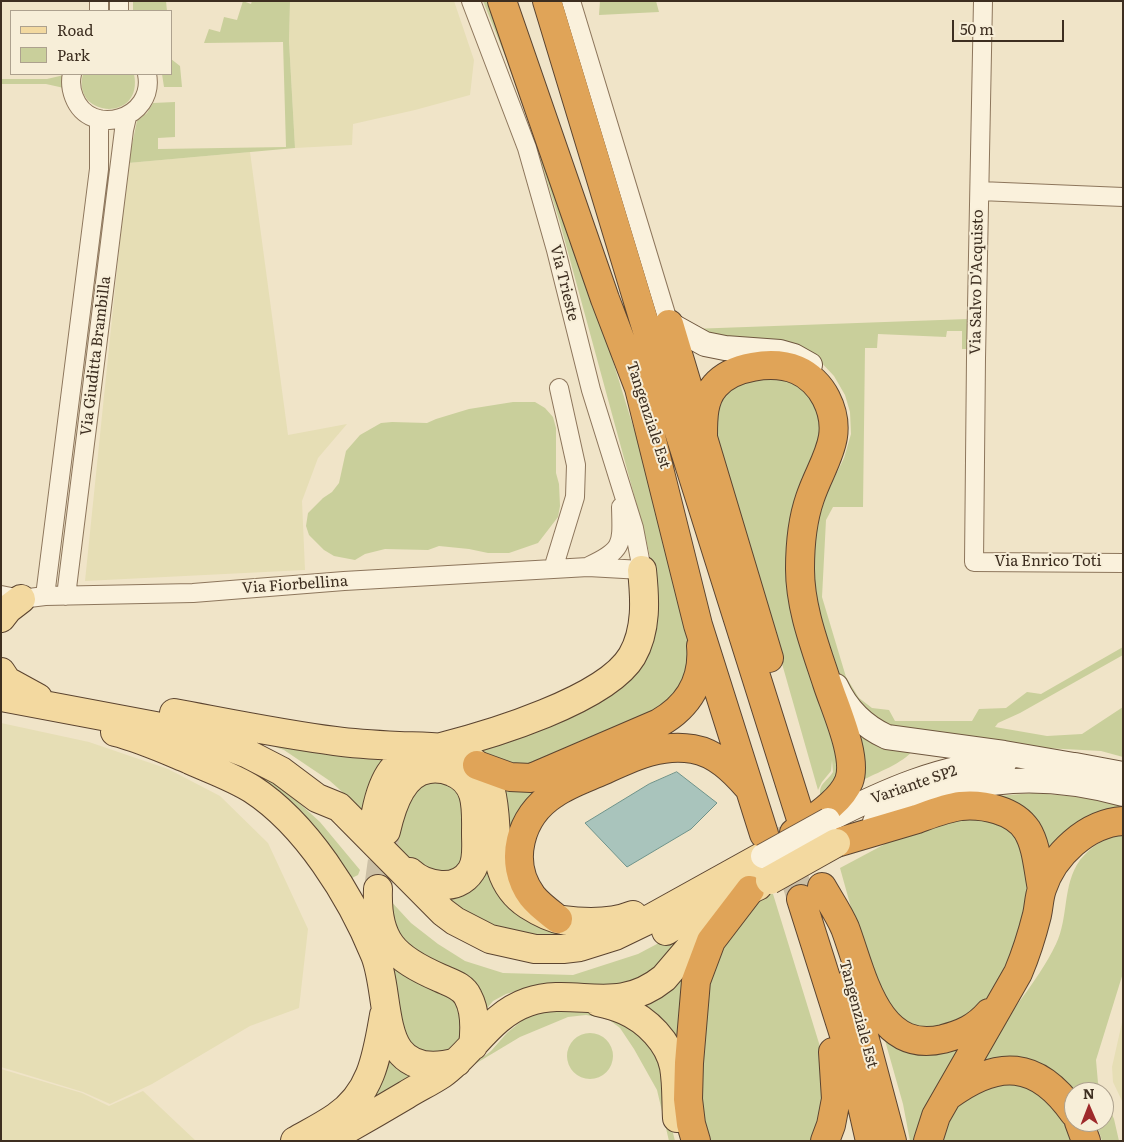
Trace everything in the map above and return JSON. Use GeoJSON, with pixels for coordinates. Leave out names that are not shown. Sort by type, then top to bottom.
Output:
{"type":"FeatureCollection","features":[{"type":"Feature","properties":{"kind":"highway"},"geometry":{"type":"LineString","coordinates":[[502,1],[605,299],[639,388],[698,624],[750,790],[772,850]]}},
{"type":"Feature","properties":{"kind":"highway","name":"Tangenziale Est"},"geometry":{"type":"LineString","coordinates":[[522,1],[639,388],[772,850]]}},
{"type":"Feature","properties":{"kind":"highway","name":"Tangenziale Est"},"geometry":{"type":"LineString","coordinates":[[547,1],[644,321],[772,850]]}},
{"type":"Feature","properties":{"kind":"highway"},"geometry":{"type":"LineString","coordinates":[[669,324],[759,620],[796,753],[772,850]]}},
{"type":"Feature","properties":{"kind":"highway"},"geometry":{"type":"LineString","coordinates":[[696,1141],[691,1124],[688,1099],[689,1063],[696,980],[711,941],[772,850],[834,801],[844,791],[851,773],[847,742],[809,624],[800,582],[801,542],[805,517],[812,492],[829,454],[834,432],[834,421],[826,397],[820,388],[806,375],[789,368],[753,366],[725,376],[715,386],[705,406],[703,436]]}},
{"type":"Feature","properties":{"kind":"highway"},"geometry":{"type":"LineString","coordinates":[[477,765],[510,776],[531,778],[673,715],[691,693],[700,677],[701,649],[698,624]]}},
{"type":"Feature","properties":{"kind":"highway"},"geometry":{"type":"LineString","coordinates":[[558,919],[533,898],[521,870],[520,858],[520,841],[530,815],[540,804],[555,793],[642,753],[674,748],[691,748],[709,754],[735,773],[750,790]]}},
{"type":"Feature","properties":{"kind":"highway"},"geometry":{"type":"LineString","coordinates":[[832,831],[954,808],[980,806],[994,809],[1020,821],[1028,831],[1034,848],[1042,889]]}},
{"type":"Feature","properties":{"kind":"highway"},"geometry":{"type":"LineString","coordinates":[[928,1141],[936,1116],[946,1097],[1012,984],[1025,957],[1042,889],[1053,866],[1072,844],[1096,828],[1123,821]]}},
{"type":"Feature","properties":{"kind":"highway"},"geometry":{"type":"LineString","coordinates":[[804,898],[844,925],[866,985],[882,1019],[900,1033],[911,1038],[933,1040],[946,1038],[974,1028],[1012,984]]}},
{"type":"Feature","properties":{"kind":"highway"},"geometry":{"type":"LineString","coordinates":[[804,898],[832,1052],[853,1141]]}},
{"type":"Feature","properties":{"kind":"highway","name":"Tangenziale Est"},"geometry":{"type":"LineString","coordinates":[[804,898],[851,1057],[870,1141]]}},
{"type":"Feature","properties":{"kind":"highway","name":"Tangenziale Est"},"geometry":{"type":"LineString","coordinates":[[804,898],[892,1141]]}},
{"type":"Feature","properties":{"kind":"highway"},"geometry":{"type":"LineString","coordinates":[[825,1141],[831,1125],[836,1099],[832,1052]]}},
{"type":"Feature","properties":{"kind":"highway"},"geometry":{"type":"LineString","coordinates":[[946,1097],[966,1082],[984,1074],[1002,1071],[1024,1072],[1034,1075],[1052,1087],[1064,1101]]}},
{"type":"Feature","properties":{"kind":"main road"},"geometry":{"type":"LineString","coordinates":[[669,324],[712,346],[772,351],[794,356],[820,372],[837,395],[843,413],[844,431],[839,452],[816,505],[812,521],[806,554],[807,581],[811,609],[832,679],[848,708],[858,720],[887,737],[1004,753],[1091,768]]}},
{"type":"Feature","properties":{"kind":"main road"},"geometry":{"type":"LineString","coordinates":[[373,824],[381,791],[392,769],[409,755],[510,726],[558,708],[597,688],[612,677],[632,658],[640,638],[644,612],[642,570]]}},
{"type":"Feature","properties":{"kind":"main road"},"geometry":{"type":"LineString","coordinates":[[1,618],[17,599]]}},
{"type":"Feature","properties":{"kind":"main road"},"geometry":{"type":"LineString","coordinates":[[1,672],[7,681],[64,708],[133,708],[166,711],[283,734],[338,742],[436,747],[464,755],[483,772],[490,787],[494,808],[497,858],[508,885],[519,899],[546,915],[558,919],[578,922],[601,922],[626,918],[705,888]]}},
{"type":"Feature","properties":{"kind":"main road"},"geometry":{"type":"LineString","coordinates":[[1,697],[188,733],[248,754],[281,772],[317,798],[339,806],[373,824],[443,912],[455,921],[490,939],[535,949],[563,949],[596,943],[630,929],[772,850],[832,831]]}},
{"type":"Feature","properties":{"kind":"main road"},"geometry":{"type":"LineString","coordinates":[[1,707],[126,735],[190,760],[251,789],[282,813],[325,862],[342,888],[367,936],[382,975],[385,1004],[395,1043],[400,1052],[419,1065],[433,1066],[442,1066],[465,1054],[474,1014],[468,997],[455,984],[412,965],[390,945],[380,924],[372,879],[364,916],[367,936]]}},
{"type":"Feature","properties":{"kind":"main road","name":"Variante SP2"},"geometry":{"type":"LineString","coordinates":[[832,831],[900,786],[963,767],[995,762],[1052,762],[1123,774]]}},
{"type":"Feature","properties":{"kind":"main road"},"geometry":{"type":"LineString","coordinates":[[428,769],[446,770],[464,779],[471,787],[476,802],[476,858],[471,871],[459,881],[451,884],[432,884],[413,875],[373,824],[392,810],[403,788],[413,776],[428,769]]}},
{"type":"Feature","properties":{"kind":"main road","name":"Variante SP2"},"geometry":{"type":"LineString","coordinates":[[832,831],[892,813],[960,788],[983,784],[1032,780],[1059,782],[1123,794]]}},
{"type":"Feature","properties":{"kind":"main road"},"geometry":{"type":"LineString","coordinates":[[317,798],[330,817],[427,920],[438,929],[462,945],[477,952],[522,965],[559,966],[581,964],[652,938],[682,922],[772,850]]}},
{"type":"Feature","properties":{"kind":"main road"},"geometry":{"type":"LineString","coordinates":[[326,1141],[442,1074],[465,1054],[499,1018],[526,1002],[554,997],[608,999],[625,997],[654,986],[664,978],[772,850]]}},
{"type":"Feature","properties":{"kind":"main road"},"geometry":{"type":"LineString","coordinates":[[590,999],[625,1010],[650,1027],[659,1036],[669,1053],[674,1067],[677,1117],[683,1141]]}},
{"type":"Feature","properties":{"kind":"main road"},"geometry":{"type":"LineString","coordinates":[[295,1141],[336,1117],[352,1103],[364,1088],[371,1075],[378,1054],[385,1004]]}},
{"type":"Feature","properties":{"kind":"street","name":"Via Trieste"},"geometry":{"type":"LineString","coordinates":[[471,1],[527,148],[556,250],[591,390],[634,528],[642,570]]}},
{"type":"Feature","properties":{"kind":"street"},"geometry":{"type":"LineString","coordinates":[[571,1],[669,324]]}},
{"type":"Feature","properties":{"kind":"street","name":"Via Salvo D'Acquisto"},"geometry":{"type":"LineString","coordinates":[[974,562],[983,1]]}},
{"type":"Feature","properties":{"kind":"street"},"geometry":{"type":"LineString","coordinates":[[72,75],[71,89],[76,101],[86,112],[99,120],[113,120],[127,116],[137,109],[144,99],[147,88],[147,75]]}},
{"type":"Feature","properties":{"kind":"street","name":"Via Giuditta Brambilla"},"geometry":{"type":"LineString","coordinates":[[66,596],[127,116]]}},
{"type":"Feature","properties":{"kind":"street","name":"Via Giuditta Brambilla"},"geometry":{"type":"LineString","coordinates":[[17,599],[99,169],[99,120]]}},
{"type":"Feature","properties":{"kind":"street"},"geometry":{"type":"LineString","coordinates":[[980,192],[1123,197]]}},
{"type":"Feature","properties":{"kind":"street"},"geometry":{"type":"LineString","coordinates":[[553,569],[575,498],[576,465],[559,388]]}},
{"type":"Feature","properties":{"kind":"street","name":"Via Fiorbellina"},"geometry":{"type":"LineString","coordinates":[[588,567],[609,557],[618,547],[622,533],[621,486]]}},
{"type":"Feature","properties":{"kind":"street","name":"Via Enrico Toti"},"geometry":{"type":"LineString","coordinates":[[974,562],[1123,563]]}},
{"type":"Feature","properties":{"kind":"street","name":"Via Fiorbellina"},"geometry":{"type":"LineString","coordinates":[[17,599],[193,593],[344,581],[588,567],[642,570]]}},
{"type":"Feature","properties":{"kind":"shaded area"},"geometry":{"type":"Polygon","coordinates":[[[290,1],[454,1],[474,60],[470,95],[353,124],[352,145],[295,148],[289,41],[290,1]]]}},
{"type":"Feature","properties":{"kind":"shaded area"},"geometry":{"type":"Polygon","coordinates":[[[250,152],[288,435],[347,424],[318,458],[302,501],[305,570],[85,581],[128,163],[250,152]]]}},
{"type":"Feature","properties":{"kind":"shaded area"},"geometry":{"type":"Polygon","coordinates":[[[1,723],[89,742],[168,769],[220,796],[268,843],[308,929],[299,1008],[250,1026],[152,1084],[110,1104],[83,1092],[1,1067],[1,723]]]}},
{"type":"Feature","properties":{"kind":"shaded area"},"geometry":{"type":"Polygon","coordinates":[[[1123,1018],[1123,1103],[1113,1082],[1112,1067],[1123,1018]]]}},
{"type":"Feature","properties":{"kind":"shaded area"},"geometry":{"type":"Polygon","coordinates":[[[1,1069],[82,1093],[109,1106],[143,1091],[196,1141],[1,1141],[1,1069]]]}},
{"type":"Feature","properties":{"kind":"green space"},"geometry":{"type":"Polygon","coordinates":[[[133,1],[166,1],[167,10],[133,10],[133,1]]]}},
{"type":"Feature","properties":{"kind":"green space"},"geometry":{"type":"Polygon","coordinates":[[[243,1],[251,4],[252,1],[290,1],[289,41],[295,148],[128,163],[137,121],[147,113],[153,103],[175,102],[175,137],[158,138],[158,149],[286,147],[283,42],[204,43],[209,29],[220,32],[224,17],[237,20],[243,1]]]}},
{"type":"Feature","properties":{"kind":"green space"},"geometry":{"type":"Polygon","coordinates":[[[483,1],[495,1],[572,229],[642,455],[693,651],[675,703],[527,770],[478,753],[473,742],[606,692],[653,571],[560,223],[532,132],[506,58],[483,1]]]}},
{"type":"Feature","properties":{"kind":"green space"},"geometry":{"type":"Polygon","coordinates":[[[600,1],[656,1],[659,12],[599,15],[600,1]]]}},
{"type":"Feature","properties":{"kind":"green space"},"geometry":{"type":"Polygon","coordinates":[[[172,60],[180,66],[182,87],[164,87],[162,75],[172,75],[172,60]]]}},
{"type":"Feature","properties":{"kind":"green space"},"geometry":{"type":"Polygon","coordinates":[[[64,75],[64,88],[46,84],[1,84],[1,79],[47,79],[64,75]]]}},
{"type":"Feature","properties":{"kind":"green space"},"geometry":{"type":"Polygon","coordinates":[[[83,75],[134,75],[134,90],[129,101],[119,107],[108,109],[96,106],[87,99],[82,89],[83,75]]]}},
{"type":"Feature","properties":{"kind":"green space"},"geometry":{"type":"Polygon","coordinates":[[[968,319],[967,349],[962,349],[962,331],[947,331],[946,337],[878,334],[877,348],[865,348],[863,507],[833,507],[826,520],[822,597],[846,677],[859,698],[872,708],[889,710],[895,721],[972,721],[979,709],[1006,708],[1027,692],[1041,694],[1123,647],[1123,655],[1020,713],[998,723],[995,727],[1047,736],[1082,734],[1123,707],[1123,757],[1101,751],[1045,748],[891,731],[854,705],[835,669],[817,604],[813,582],[812,554],[816,527],[827,493],[844,458],[851,434],[850,412],[845,395],[834,376],[817,358],[728,340],[691,329],[968,319]]]}},
{"type":"Feature","properties":{"kind":"green space"},"geometry":{"type":"Polygon","coordinates":[[[739,377],[801,379],[827,426],[795,524],[834,734],[840,778],[821,799],[821,787],[833,772],[832,760],[831,771],[818,790],[714,425],[725,388],[739,377]]]}},
{"type":"Feature","properties":{"kind":"green space"},"geometry":{"type":"Polygon","coordinates":[[[513,402],[535,402],[545,408],[553,417],[556,428],[556,473],[559,484],[560,506],[558,517],[538,543],[509,553],[488,553],[439,546],[428,550],[385,549],[365,554],[355,560],[334,556],[324,550],[309,535],[306,526],[308,513],[332,492],[339,483],[346,451],[360,435],[381,423],[427,423],[469,409],[513,402]]]}},
{"type":"Feature","properties":{"kind":"green space"},"geometry":{"type":"Polygon","coordinates":[[[850,721],[913,750],[897,763],[861,781],[850,721]]]}},
{"type":"Feature","properties":{"kind":"green space"},"geometry":{"type":"Polygon","coordinates":[[[217,727],[392,755],[366,813],[330,781],[284,750],[217,727]]]}},
{"type":"Feature","properties":{"kind":"green space"},"geometry":{"type":"Polygon","coordinates":[[[162,735],[243,764],[287,792],[320,822],[360,870],[358,875],[352,878],[341,874],[162,735]]]}},
{"type":"Feature","properties":{"kind":"green space"},"geometry":{"type":"Polygon","coordinates":[[[495,777],[541,783],[510,841],[495,777]]]}},
{"type":"Feature","properties":{"kind":"green space"},"geometry":{"type":"Polygon","coordinates":[[[452,779],[469,815],[460,867],[440,874],[412,861],[392,841],[418,783],[452,779]]]}},
{"type":"Feature","properties":{"kind":"green space"},"geometry":{"type":"Polygon","coordinates":[[[1033,793],[1089,799],[1122,807],[1122,810],[1045,864],[998,796],[1033,793]]]}},
{"type":"Feature","properties":{"kind":"green space"},"geometry":{"type":"Polygon","coordinates":[[[968,812],[1017,832],[1033,874],[1022,956],[970,1022],[909,1030],[872,983],[840,868],[915,828],[968,812]]]}},
{"type":"Feature","properties":{"kind":"green space"},"geometry":{"type":"Polygon","coordinates":[[[1123,835],[1123,973],[1096,1060],[1098,1082],[1064,1082],[1048,1067],[1020,1059],[975,1064],[1044,967],[1052,952],[1063,923],[1070,880],[1074,870],[1088,851],[1106,839],[1123,835]]]}},
{"type":"Feature","properties":{"kind":"green space"},"geometry":{"type":"Polygon","coordinates":[[[486,856],[593,932],[546,939],[487,926],[437,892],[486,856]]]}},
{"type":"Feature","properties":{"kind":"green space"},"geometry":{"type":"Polygon","coordinates":[[[767,894],[773,894],[822,1053],[826,1098],[813,1141],[707,1141],[698,1099],[706,983],[725,942],[755,902],[767,894]]]}},
{"type":"Feature","properties":{"kind":"green space"},"geometry":{"type":"Polygon","coordinates":[[[387,897],[411,923],[438,944],[465,961],[503,973],[573,975],[638,954],[689,927],[660,969],[619,990],[538,985],[506,994],[493,1001],[480,1017],[400,944],[387,897]]]}},
{"type":"Feature","properties":{"kind":"green space"},"geometry":{"type":"Polygon","coordinates":[[[381,941],[460,996],[462,1035],[445,1052],[421,1054],[402,1038],[381,941]]]}},
{"type":"Feature","properties":{"kind":"green space"},"geometry":{"type":"Polygon","coordinates":[[[699,950],[681,1043],[641,1006],[699,950]]]}},
{"type":"Feature","properties":{"kind":"green space"},"geometry":{"type":"Polygon","coordinates":[[[565,1010],[603,1015],[623,1022],[641,1033],[664,1066],[670,1121],[675,1141],[669,1141],[657,1090],[620,1028],[608,1019],[586,1015],[568,1017],[520,1037],[470,1067],[491,1051],[507,1033],[524,1019],[537,1012],[565,1010]]]}},
{"type":"Feature","properties":{"kind":"green space"},"geometry":{"type":"Polygon","coordinates":[[[585,1033],[595,1033],[607,1039],[612,1047],[612,1065],[607,1073],[599,1078],[585,1079],[577,1076],[570,1069],[567,1061],[567,1051],[570,1043],[577,1036],[585,1033]]]}},
{"type":"Feature","properties":{"kind":"green space"},"geometry":{"type":"Polygon","coordinates":[[[884,1037],[964,1037],[918,1141],[910,1141],[903,1104],[884,1037]]]}},
{"type":"Feature","properties":{"kind":"green space"},"geometry":{"type":"Polygon","coordinates":[[[386,1052],[422,1076],[338,1123],[386,1052]]]}},
{"type":"Feature","properties":{"kind":"green space"},"geometry":{"type":"Polygon","coordinates":[[[1003,1079],[1047,1093],[1064,1119],[1064,1132],[1072,1132],[1078,1141],[933,1141],[951,1103],[1003,1079]]]}},
{"type":"Feature","properties":{"kind":"green space"},"geometry":{"type":"Polygon","coordinates":[[[1114,1119],[1119,1141],[1102,1141],[1099,1132],[1114,1132],[1114,1119]]]}},
{"type":"Feature","properties":{"kind":"water"},"geometry":{"type":"Polygon","coordinates":[[[677,772],[717,803],[691,829],[627,867],[585,823],[649,784],[677,772]]]}},
{"type":"Feature","properties":{"kind":"tunnel"},"geometry":{"type":"LineString","coordinates":[[779,827],[801,899]]}},
{"type":"Feature","properties":{"kind":"tunnel"},"geometry":{"type":"LineString","coordinates":[[378,889],[386,831]]}}]}
